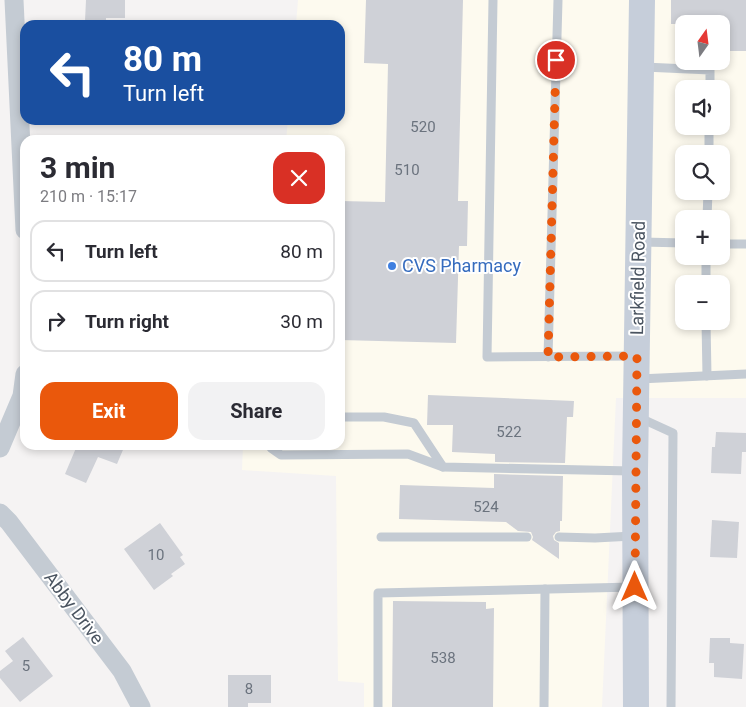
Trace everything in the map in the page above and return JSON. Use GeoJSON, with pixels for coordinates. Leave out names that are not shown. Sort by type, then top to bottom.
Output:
{"type":"FeatureCollection","features":[{"type":"Feature","properties":{"kind":"main road","name":"Larkfield Road"},"geometry":{"type":"LineString","coordinates":[[636,707],[635,471],[642,0]]}},
{"type":"Feature","properties":{"kind":"street"},"geometry":{"type":"LineString","coordinates":[[14,0],[20,135]]}},
{"type":"Feature","properties":{"kind":"street"},"geometry":{"type":"LineString","coordinates":[[0,448],[20,401]]}},
{"type":"Feature","properties":{"kind":"street","name":"Abby Drive"},"geometry":{"type":"LineString","coordinates":[[0,513],[9,522],[122,671],[141,707]]}},
{"type":"Feature","properties":{"kind":"lane"},"geometry":{"type":"LineString","coordinates":[[493,0],[487,357],[548,357],[706,376],[746,374]]}},
{"type":"Feature","properties":{"kind":"lane"},"geometry":{"type":"LineString","coordinates":[[548,357],[558,0]]}},
{"type":"Feature","properties":{"kind":"lane"},"geometry":{"type":"LineString","coordinates":[[641,67],[710,70],[710,80]]}},
{"type":"Feature","properties":{"kind":"lane"},"geometry":{"type":"LineString","coordinates":[[638,242],[675,243]]}},
{"type":"Feature","properties":{"kind":"lane"},"geometry":{"type":"LineString","coordinates":[[730,244],[746,244]]}},
{"type":"Feature","properties":{"kind":"lane"},"geometry":{"type":"LineString","coordinates":[[706,330],[706,376]]}},
{"type":"Feature","properties":{"kind":"lane"},"geometry":{"type":"LineString","coordinates":[[636,415],[673,433],[671,707]]}},
{"type":"Feature","properties":{"kind":"lane"},"geometry":{"type":"LineString","coordinates":[[345,417],[384,417],[414,423],[444,467]]}},
{"type":"Feature","properties":{"kind":"lane"},"geometry":{"type":"LineString","coordinates":[[274,450],[280,455],[408,454],[444,467],[635,471]]}},
{"type":"Feature","properties":{"kind":"lane"},"geometry":{"type":"LineString","coordinates":[[559,537],[635,536]]}},
{"type":"Feature","properties":{"kind":"lane"},"geometry":{"type":"LineString","coordinates":[[381,537],[527,537]]}},
{"type":"Feature","properties":{"kind":"lane"},"geometry":{"type":"LineString","coordinates":[[378,707],[378,593],[635,587]]}},
{"type":"Feature","properties":{"kind":"lane"},"geometry":{"type":"LineString","coordinates":[[544,707],[545,589]]}},
{"type":"Feature","properties":{"kind":"shaded area"},"geometry":{"type":"Polygon","coordinates":[[[298,0],[746,0],[746,398],[616,398],[602,707],[364,707],[364,683],[338,681],[336,476],[242,470],[243,450],[345,450],[345,135],[286,135],[288,125],[345,125],[345,20],[296,20],[298,0]]]}},
{"type":"Feature","properties":{"kind":"building"},"geometry":{"type":"Polygon","coordinates":[[[86,0],[125,0],[125,18],[85,20],[86,0]]]}},
{"type":"Feature","properties":{"kind":"building"},"geometry":{"type":"Polygon","coordinates":[[[366,0],[463,0],[458,201],[468,201],[467,246],[459,246],[456,343],[345,340],[345,201],[385,202],[388,64],[364,63],[366,0]]]}},
{"type":"Feature","properties":{"kind":"building"},"geometry":{"type":"Polygon","coordinates":[[[671,0],[746,0],[746,51],[730,51],[730,15],[675,15],[675,24],[671,24],[671,0]]]}},
{"type":"Feature","properties":{"kind":"building"},"geometry":{"type":"Polygon","coordinates":[[[428,395],[574,401],[573,417],[567,417],[565,463],[495,462],[495,454],[452,452],[453,425],[427,425],[428,395]]]}},
{"type":"Feature","properties":{"kind":"building"},"geometry":{"type":"Polygon","coordinates":[[[716,432],[746,433],[746,452],[742,452],[741,474],[711,473],[712,447],[715,447],[716,432]]]}},
{"type":"Feature","properties":{"kind":"building"},"geometry":{"type":"Polygon","coordinates":[[[75,450],[123,450],[117,464],[98,457],[86,483],[65,474],[75,450]]]}},
{"type":"Feature","properties":{"kind":"building"},"geometry":{"type":"Polygon","coordinates":[[[494,474],[563,476],[562,521],[560,521],[560,531],[556,532],[553,536],[554,540],[559,543],[559,559],[532,540],[531,532],[518,531],[506,522],[399,519],[400,485],[494,488],[494,474]]]}},
{"type":"Feature","properties":{"kind":"building"},"geometry":{"type":"Polygon","coordinates":[[[712,520],[739,522],[737,558],[710,557],[712,520]]]}},
{"type":"Feature","properties":{"kind":"building"},"geometry":{"type":"Polygon","coordinates":[[[160,523],[183,555],[180,557],[185,564],[154,590],[124,549],[160,523]]]}},
{"type":"Feature","properties":{"kind":"building"},"geometry":{"type":"Polygon","coordinates":[[[393,601],[486,602],[486,609],[494,608],[493,707],[392,707],[393,601]]]}},
{"type":"Feature","properties":{"kind":"building"},"geometry":{"type":"Polygon","coordinates":[[[23,637],[53,676],[20,702],[0,678],[0,671],[13,661],[5,651],[23,637]]]}},
{"type":"Feature","properties":{"kind":"building"},"geometry":{"type":"Polygon","coordinates":[[[710,638],[730,638],[730,643],[744,644],[742,679],[714,677],[714,663],[709,663],[710,638]]]}},
{"type":"Feature","properties":{"kind":"building"},"geometry":{"type":"Polygon","coordinates":[[[228,675],[271,675],[271,703],[248,703],[248,707],[228,707],[228,675]]]}},
{"type":"Feature","properties":{"kind":"place","name":"CVS Pharmacy"},"geometry":{"type":"Point","coordinates":[392,266]}},
{"type":"Feature","properties":{"kind":"route"},"geometry":{"type":"LineString","coordinates":[[556,60],[548,357],[637,356],[635,587]]}}]}
